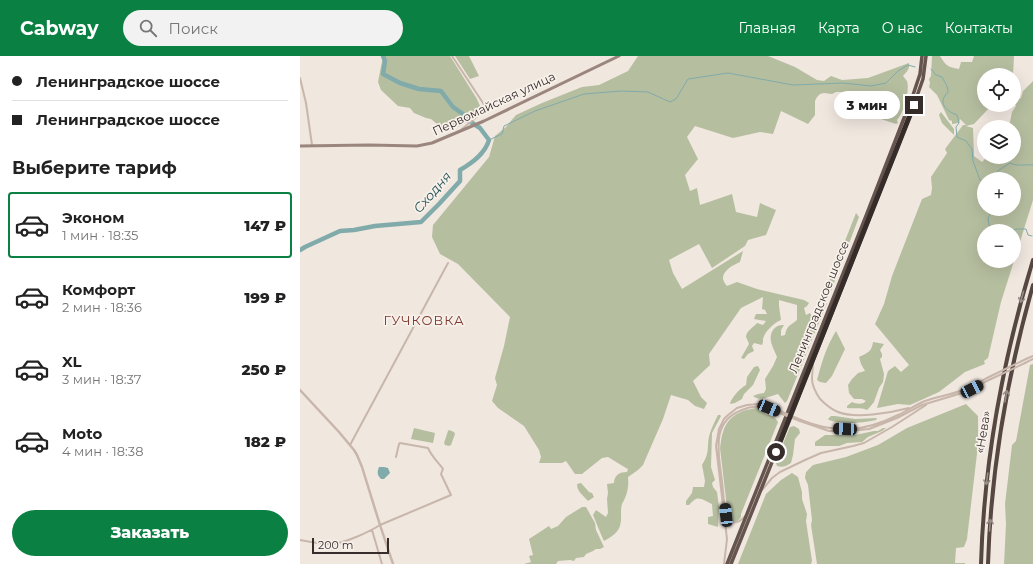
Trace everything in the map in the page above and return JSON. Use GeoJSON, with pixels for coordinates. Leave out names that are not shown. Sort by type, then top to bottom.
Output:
{"type":"FeatureCollection","features":[{"type":"Feature","properties":{"kind":"highway","name":"Ленинградское шоссе"},"geometry":{"type":"LineString","coordinates":[[725,564],[747,513],[914,95],[920,74],[922,56]]}},
{"type":"Feature","properties":{"kind":"highway","name":"Ленинградское шоссе"},"geometry":{"type":"LineString","coordinates":[[731,564],[913,108],[923,79],[926,56]]}},
{"type":"Feature","properties":{"kind":"highway","name":"«Нева»"},"geometry":{"type":"LineString","coordinates":[[981,564],[986,490],[997,407],[1010,343],[1033,260]]}},
{"type":"Feature","properties":{"kind":"highway","name":"«Нева»"},"geometry":{"type":"LineString","coordinates":[[988,564],[992,492],[1002,423],[1017,344],[1033,285]]}},
{"type":"Feature","properties":{"kind":"main road","name":"Первомайская улица"},"geometry":{"type":"LineString","coordinates":[[300,146],[422,146],[436,142],[459,132],[468,126],[484,121],[619,56]]}},
{"type":"Feature","properties":{"kind":"street"},"geometry":{"type":"LineString","coordinates":[[452,56],[485,106],[479,115],[468,126]]}},
{"type":"Feature","properties":{"kind":"street"},"geometry":{"type":"LineString","coordinates":[[300,78],[306,103],[312,145]]}},
{"type":"Feature","properties":{"kind":"street"},"geometry":{"type":"LineString","coordinates":[[350,445],[448,263]]}},
{"type":"Feature","properties":{"kind":"street"},"geometry":{"type":"LineString","coordinates":[[725,564],[727,539],[716,446],[719,429],[724,419],[737,408],[758,404],[829,431],[859,431],[880,426],[922,405],[962,393],[1026,359],[1033,358]]}},
{"type":"Feature","properties":{"kind":"street"},"geometry":{"type":"LineString","coordinates":[[801,421],[826,428],[845,429],[860,428],[878,424],[899,415],[926,400],[960,391],[1025,363],[1033,358]]}},
{"type":"Feature","properties":{"kind":"street"},"geometry":{"type":"LineString","coordinates":[[814,359],[812,379],[813,385],[819,397],[828,407],[834,410],[846,414],[866,414],[912,407]]}},
{"type":"Feature","properties":{"kind":"street"},"geometry":{"type":"LineString","coordinates":[[300,390],[350,445],[360,460],[380,526],[394,564]]}},
{"type":"Feature","properties":{"kind":"street"},"geometry":{"type":"LineString","coordinates":[[759,494],[772,478],[780,472],[821,453],[864,443],[930,403]]}},
{"type":"Feature","properties":{"kind":"street"},"geometry":{"type":"LineString","coordinates":[[747,513],[737,523],[732,523],[727,519],[718,446],[720,433],[726,421],[738,411],[755,406],[770,408]]}},
{"type":"Feature","properties":{"kind":"street"},"geometry":{"type":"LineString","coordinates":[[300,540],[323,544],[333,544],[348,540],[451,495],[441,474],[443,469],[428,448],[400,443],[398,444],[396,457]]}},
{"type":"Feature","properties":{"kind":"street"},"geometry":{"type":"LineString","coordinates":[[372,530],[382,564]]}},
{"type":"Feature","properties":{"kind":"green space"},"geometry":{"type":"Polygon","coordinates":[[[383,56],[450,56],[480,106],[463,125],[459,127],[447,126],[444,130],[431,119],[414,113],[410,108],[398,106],[381,90],[378,82],[383,56]]]}},
{"type":"Feature","properties":{"kind":"green space"},"geometry":{"type":"Polygon","coordinates":[[[455,56],[469,56],[479,76],[470,79],[455,56]]]}},
{"type":"Feature","properties":{"kind":"green space"},"geometry":{"type":"Polygon","coordinates":[[[638,56],[768,56],[795,67],[817,80],[824,81],[831,76],[842,80],[868,78],[909,63],[909,68],[903,76],[907,81],[908,90],[904,107],[900,117],[897,120],[898,123],[896,124],[881,119],[887,95],[867,97],[855,96],[844,92],[836,92],[832,94],[820,94],[817,97],[815,101],[815,115],[808,124],[781,111],[773,134],[760,132],[733,138],[695,126],[687,137],[698,159],[685,175],[690,191],[697,188],[700,205],[732,194],[736,212],[757,217],[760,203],[776,210],[766,235],[748,240],[745,246],[712,268],[699,244],[669,260],[673,273],[682,289],[743,251],[740,262],[724,273],[723,279],[727,286],[737,282],[757,289],[804,300],[809,303],[804,308],[806,315],[810,313],[813,318],[823,305],[827,303],[785,403],[778,394],[762,399],[753,396],[764,393],[766,389],[765,379],[777,357],[771,340],[771,333],[776,327],[784,325],[781,330],[781,336],[785,335],[788,327],[797,320],[797,305],[779,300],[781,320],[768,330],[764,336],[762,345],[754,343],[752,346],[754,351],[748,354],[744,359],[741,358],[749,344],[746,337],[747,333],[757,323],[763,325],[766,321],[754,319],[756,314],[767,314],[765,310],[762,309],[763,297],[741,308],[709,354],[710,365],[693,381],[701,397],[707,403],[704,409],[695,406],[688,400],[671,395],[663,419],[643,465],[628,477],[628,488],[622,505],[619,528],[615,534],[604,541],[593,515],[596,510],[606,517],[608,513],[607,484],[614,483],[616,476],[620,473],[627,472],[628,469],[608,457],[602,458],[582,474],[575,474],[566,461],[562,463],[539,463],[541,457],[539,450],[524,426],[498,408],[492,401],[497,385],[495,378],[510,317],[458,264],[440,254],[432,237],[433,225],[489,157],[495,136],[506,127],[516,115],[582,87],[599,85],[628,71],[638,56]]]}},
{"type":"Feature","properties":{"kind":"green space"},"geometry":{"type":"Polygon","coordinates":[[[932,56],[940,56],[948,66],[959,69],[961,62],[972,62],[974,56],[1014,56],[1013,68],[977,68],[977,112],[985,112],[974,124],[966,126],[973,128],[974,156],[977,158],[977,164],[1021,164],[1021,120],[1010,120],[1012,112],[1021,112],[1021,98],[1023,91],[1033,81],[1033,200],[1021,239],[1021,224],[977,224],[977,268],[1012,268],[1001,302],[988,358],[984,361],[985,364],[965,372],[939,392],[910,405],[898,404],[877,408],[888,371],[895,366],[901,372],[909,365],[875,324],[884,304],[892,276],[922,199],[931,195],[931,177],[947,153],[945,149],[963,125],[966,125],[960,119],[959,123],[952,124],[952,121],[949,120],[937,95],[929,87],[929,79],[931,76],[932,56]]]}},
{"type":"Feature","properties":{"kind":"green space"},"geometry":{"type":"Polygon","coordinates":[[[941,112],[954,129],[954,135],[942,123],[939,115],[941,112]]]}},
{"type":"Feature","properties":{"kind":"green space"},"geometry":{"type":"Polygon","coordinates":[[[856,213],[859,217],[831,291],[828,293],[826,289],[856,213]]]}},
{"type":"Feature","properties":{"kind":"green space"},"geometry":{"type":"Polygon","coordinates":[[[836,331],[845,349],[832,376],[826,383],[820,382],[817,380],[823,361],[836,331]]]}},
{"type":"Feature","properties":{"kind":"green space"},"geometry":{"type":"Polygon","coordinates":[[[873,342],[884,344],[880,350],[882,357],[880,359],[884,374],[883,382],[874,402],[867,410],[847,408],[847,406],[852,402],[859,404],[866,401],[862,399],[854,399],[849,393],[848,385],[858,373],[865,371],[859,357],[872,348],[873,342]]]}},
{"type":"Feature","properties":{"kind":"green space"},"geometry":{"type":"Polygon","coordinates":[[[1033,364],[1033,564],[1004,564],[1006,524],[1005,504],[1012,445],[1016,441],[1030,365],[1033,364]]]}},
{"type":"Feature","properties":{"kind":"green space"},"geometry":{"type":"Polygon","coordinates":[[[758,366],[760,370],[753,385],[744,394],[742,399],[730,404],[736,393],[746,385],[747,377],[754,367],[758,366]]]}},
{"type":"Feature","properties":{"kind":"green space"},"geometry":{"type":"Polygon","coordinates":[[[966,404],[978,416],[978,445],[967,539],[964,547],[956,548],[955,563],[965,564],[817,564],[811,525],[812,520],[808,485],[805,478],[806,472],[813,465],[846,457],[878,445],[907,428],[966,404]]]}},
{"type":"Feature","properties":{"kind":"green space"},"geometry":{"type":"Polygon","coordinates":[[[759,408],[766,409],[765,414],[773,416],[778,422],[741,517],[738,521],[733,522],[728,516],[720,448],[722,436],[725,426],[732,417],[747,410],[759,408]]]}},
{"type":"Feature","properties":{"kind":"green space"},"geometry":{"type":"Polygon","coordinates":[[[718,415],[721,416],[712,433],[711,467],[715,480],[712,483],[717,492],[719,507],[718,527],[708,524],[708,517],[713,516],[712,504],[700,498],[689,505],[686,505],[686,501],[692,493],[693,487],[704,487],[705,481],[702,465],[707,452],[710,433],[718,415]]]}},
{"type":"Feature","properties":{"kind":"green space"},"geometry":{"type":"Polygon","coordinates":[[[831,416],[855,419],[877,418],[876,420],[858,423],[846,423],[829,420],[828,419],[831,416]]]}},
{"type":"Feature","properties":{"kind":"green space"},"geometry":{"type":"Polygon","coordinates":[[[794,426],[799,429],[800,433],[795,439],[791,463],[781,467],[777,466],[776,460],[790,427],[794,426]]]}},
{"type":"Feature","properties":{"kind":"green space"},"geometry":{"type":"Polygon","coordinates":[[[414,428],[435,433],[433,443],[411,439],[414,428]]]}},
{"type":"Feature","properties":{"kind":"green space"},"geometry":{"type":"Polygon","coordinates":[[[886,428],[868,437],[862,442],[847,443],[839,446],[815,446],[815,442],[825,435],[855,435],[878,431],[886,428]]]}},
{"type":"Feature","properties":{"kind":"green space"},"geometry":{"type":"Polygon","coordinates":[[[449,430],[455,434],[451,445],[449,446],[445,445],[444,443],[449,430]]]}},
{"type":"Feature","properties":{"kind":"green space"},"geometry":{"type":"Polygon","coordinates":[[[792,473],[798,477],[802,492],[802,499],[807,514],[806,521],[812,561],[811,564],[738,564],[766,494],[781,480],[792,473]]]}},
{"type":"Feature","properties":{"kind":"green space"},"geometry":{"type":"Polygon","coordinates":[[[581,483],[589,492],[592,493],[594,497],[588,501],[578,489],[577,484],[581,483]]]}},
{"type":"Feature","properties":{"kind":"green space"},"geometry":{"type":"Polygon","coordinates":[[[582,507],[586,507],[595,523],[596,530],[604,547],[586,554],[584,557],[576,558],[574,561],[558,561],[556,564],[524,564],[531,562],[529,556],[533,555],[529,539],[549,526],[551,529],[558,526],[566,517],[582,507]]]}},
{"type":"Feature","properties":{"kind":"water"},"geometry":{"type":"Polygon","coordinates":[[[379,467],[388,468],[390,473],[384,479],[381,479],[378,475],[379,467]]]}},
{"type":"Feature","properties":{"kind":"waterway","name":"Сходня"},"geometry":{"type":"LineString","coordinates":[[300,250],[340,231],[421,222],[460,181],[460,170],[478,158],[487,145],[489,140],[480,128],[466,119],[463,114],[453,107],[441,91],[419,89],[400,83],[383,74],[385,61],[383,56]]}},
{"type":"Feature","properties":{"kind":"waterway"},"geometry":{"type":"LineString","coordinates":[[489,140],[502,134],[504,126],[535,111],[584,94],[621,91],[648,92],[670,102],[676,99],[688,79],[728,73],[793,85],[843,83],[871,86],[886,83],[898,71],[908,65],[915,67]]}},
{"type":"Feature","properties":{"kind":"waterway"},"geometry":{"type":"LineString","coordinates":[[931,69],[936,75],[942,77],[946,84],[948,92],[943,100],[944,106],[946,109],[957,115],[959,123],[956,127],[957,137],[966,141],[972,149],[973,161],[977,172]]}},
{"type":"Feature","properties":{"kind":"waterway"},"geometry":{"type":"LineString","coordinates":[[997,172],[1010,163],[1019,165],[1033,165]]}},
{"type":"Feature","properties":{"kind":"waterway"},"geometry":{"type":"LineString","coordinates":[[989,216],[989,224]]}},
{"type":"Feature","properties":{"kind":"waterway"},"geometry":{"type":"LineString","coordinates":[[1021,229],[1026,229],[1028,235],[1032,236]]}},
{"type":"Feature","properties":{"kind":"district","name":"ГУЧКОВКА"},"geometry":{"type":"Point","coordinates":[424,320]}},
{"type":"Feature","properties":{"kind":"route"},"geometry":{"type":"LineString","coordinates":[[776,452],[914,105]]}}]}
